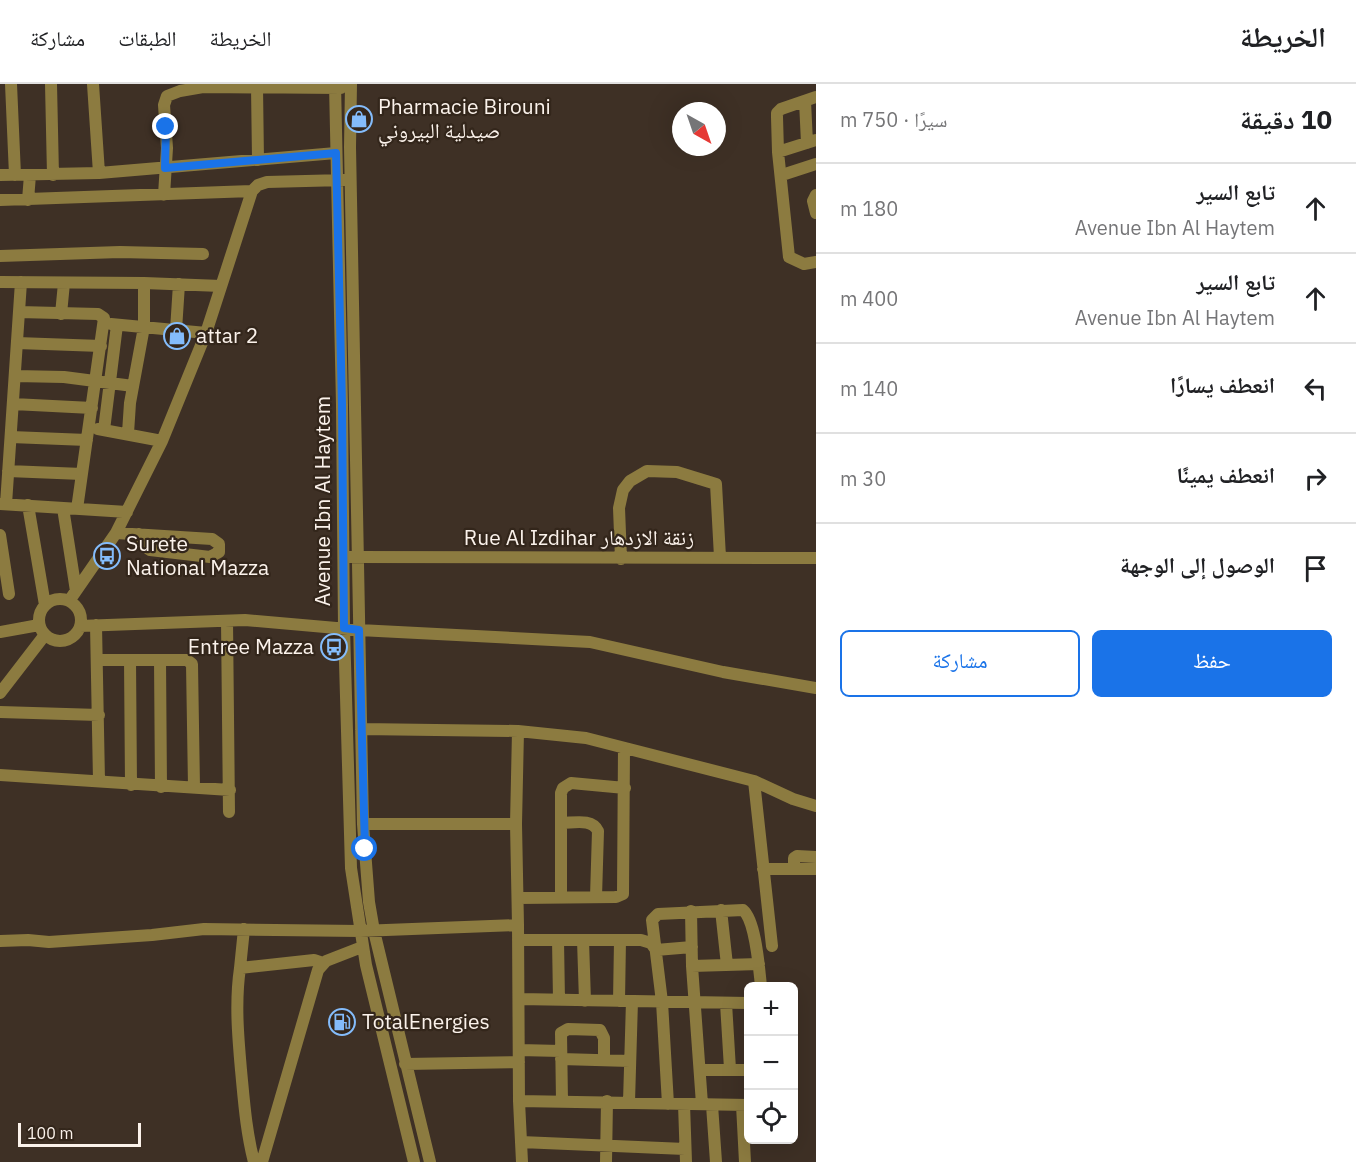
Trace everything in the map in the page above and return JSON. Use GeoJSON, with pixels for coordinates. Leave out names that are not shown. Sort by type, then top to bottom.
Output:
{"type":"FeatureCollection","features":[{"type":"Feature","properties":{"kind":"street"},"geometry":{"type":"LineString","coordinates":[[11,84],[15,175]]}},
{"type":"Feature","properties":{"kind":"street"},"geometry":{"type":"LineString","coordinates":[[51,84],[53,175]]}},
{"type":"Feature","properties":{"kind":"street"},"geometry":{"type":"LineString","coordinates":[[93,84],[99,173]]}},
{"type":"Feature","properties":{"kind":"street","name":"Avenue Ibn Al Haytem"},"geometry":{"type":"LineString","coordinates":[[335,86],[349,846],[362,947],[414,1162]]}},
{"type":"Feature","properties":{"kind":"street"},"geometry":{"type":"LineString","coordinates":[[164,195],[167,148],[164,108],[166,97],[188,89],[351,86]]}},
{"type":"Feature","properties":{"kind":"street","name":"Avenue Ibn Al Haytem"},"geometry":{"type":"LineString","coordinates":[[351,86],[363,824],[369,902],[374,931],[430,1162]]}},
{"type":"Feature","properties":{"kind":"street"},"geometry":{"type":"LineString","coordinates":[[257,87],[258,160]]}},
{"type":"Feature","properties":{"kind":"street"},"geometry":{"type":"LineString","coordinates":[[778,152],[812,141],[810,99],[777,112],[778,152],[789,257],[804,264],[816,262]]}},
{"type":"Feature","properties":{"kind":"street"},"geometry":{"type":"LineString","coordinates":[[0,175],[99,173],[336,153]]}},
{"type":"Feature","properties":{"kind":"street"},"geometry":{"type":"LineString","coordinates":[[782,175],[816,164]]}},
{"type":"Feature","properties":{"kind":"street"},"geometry":{"type":"LineString","coordinates":[[28,200],[30,176]]}},
{"type":"Feature","properties":{"kind":"street"},"geometry":{"type":"LineString","coordinates":[[63,508],[72,596],[81,620],[73,636],[62,642],[56,641],[42,630],[38,618],[45,605],[72,596],[116,533],[127,512],[162,441],[193,369],[252,190],[267,182],[351,179]]}},
{"type":"Feature","properties":{"kind":"street"},"geometry":{"type":"LineString","coordinates":[[0,200],[252,190]]}},
{"type":"Feature","properties":{"kind":"street"},"geometry":{"type":"LineString","coordinates":[[816,195],[813,201],[816,213]]}},
{"type":"Feature","properties":{"kind":"street"},"geometry":{"type":"LineString","coordinates":[[0,256],[120,252],[203,254]]}},
{"type":"Feature","properties":{"kind":"street"},"geometry":{"type":"LineString","coordinates":[[0,282],[221,286]]}},
{"type":"Feature","properties":{"kind":"street"},"geometry":{"type":"LineString","coordinates":[[21,282],[11,437],[3,504],[127,512]]}},
{"type":"Feature","properties":{"kind":"street"},"geometry":{"type":"LineString","coordinates":[[62,314],[64,283]]}},
{"type":"Feature","properties":{"kind":"street"},"geometry":{"type":"LineString","coordinates":[[128,433],[133,386],[144,327],[144,283]]}},
{"type":"Feature","properties":{"kind":"street"},"geometry":{"type":"LineString","coordinates":[[176,330],[178,284]]}},
{"type":"Feature","properties":{"kind":"street"},"geometry":{"type":"LineString","coordinates":[[19,312],[98,314],[102,316],[104,324],[76,509]]}},
{"type":"Feature","properties":{"kind":"street"},"geometry":{"type":"LineString","coordinates":[[104,324],[206,333]]}},
{"type":"Feature","properties":{"kind":"street"},"geometry":{"type":"LineString","coordinates":[[104,430],[117,325]]}},
{"type":"Feature","properties":{"kind":"street"},"geometry":{"type":"LineString","coordinates":[[17,343],[101,346]]}},
{"type":"Feature","properties":{"kind":"street"},"geometry":{"type":"LineString","coordinates":[[15,376],[64,377],[133,386]]}},
{"type":"Feature","properties":{"kind":"street"},"geometry":{"type":"LineString","coordinates":[[13,404],[106,406]]}},
{"type":"Feature","properties":{"kind":"street"},"geometry":{"type":"LineString","coordinates":[[11,437],[88,434],[104,430],[162,441]]}},
{"type":"Feature","properties":{"kind":"street"},"geometry":{"type":"LineString","coordinates":[[8,471],[82,474]]}},
{"type":"Feature","properties":{"kind":"street"},"geometry":{"type":"LineString","coordinates":[[621,559],[619,508],[623,490],[630,482],[647,471],[677,472],[716,484],[720,557]]}},
{"type":"Feature","properties":{"kind":"street"},"geometry":{"type":"LineString","coordinates":[[28,505],[45,605]]}},
{"type":"Feature","properties":{"kind":"street"},"geometry":{"type":"LineString","coordinates":[[116,533],[139,534],[212,539],[219,544],[219,552],[210,557],[150,550],[144,546],[139,534]]}},
{"type":"Feature","properties":{"kind":"street"},"geometry":{"type":"LineString","coordinates":[[0,535],[9,594]]}},
{"type":"Feature","properties":{"kind":"street","name":"Rue Al Izdihar زنقة الازدهار"},"geometry":{"type":"LineString","coordinates":[[343,557],[816,558]]}},
{"type":"Feature","properties":{"kind":"street"},"geometry":{"type":"LineString","coordinates":[[80,626],[245,620],[359,630],[590,642],[723,672],[816,688]]}},
{"type":"Feature","properties":{"kind":"street"},"geometry":{"type":"LineString","coordinates":[[226,621],[229,812]]}},
{"type":"Feature","properties":{"kind":"street"},"geometry":{"type":"LineString","coordinates":[[96,625],[99,781]]}},
{"type":"Feature","properties":{"kind":"street"},"geometry":{"type":"LineString","coordinates":[[0,632],[42,630]]}},
{"type":"Feature","properties":{"kind":"street"},"geometry":{"type":"LineString","coordinates":[[0,693],[42,630]]}},
{"type":"Feature","properties":{"kind":"street"},"geometry":{"type":"LineString","coordinates":[[98,660],[187,660],[193,668],[194,787]]}},
{"type":"Feature","properties":{"kind":"street"},"geometry":{"type":"LineString","coordinates":[[130,660],[131,785]]}},
{"type":"Feature","properties":{"kind":"street"},"geometry":{"type":"LineString","coordinates":[[160,660],[161,787]]}},
{"type":"Feature","properties":{"kind":"street"},"geometry":{"type":"LineString","coordinates":[[0,712],[99,715]]}},
{"type":"Feature","properties":{"kind":"street"},"geometry":{"type":"LineString","coordinates":[[361,729],[518,731],[586,738],[754,781],[793,799],[816,806]]}},
{"type":"Feature","properties":{"kind":"street"},"geometry":{"type":"LineString","coordinates":[[518,731],[516,824],[519,1101],[522,1162]]}},
{"type":"Feature","properties":{"kind":"street"},"geometry":{"type":"LineString","coordinates":[[518,898],[620,896],[624,889],[624,748]]}},
{"type":"Feature","properties":{"kind":"street"},"geometry":{"type":"LineString","coordinates":[[0,775],[230,790]]}},
{"type":"Feature","properties":{"kind":"street"},"geometry":{"type":"LineString","coordinates":[[754,781],[772,946]]}},
{"type":"Feature","properties":{"kind":"street"},"geometry":{"type":"LineString","coordinates":[[561,897],[561,793],[566,785],[571,783],[625,788]]}},
{"type":"Feature","properties":{"kind":"street"},"geometry":{"type":"LineString","coordinates":[[561,823],[589,822],[598,831],[596,897]]}},
{"type":"Feature","properties":{"kind":"street"},"geometry":{"type":"LineString","coordinates":[[363,824],[516,824]]}},
{"type":"Feature","properties":{"kind":"street"},"geometry":{"type":"LineString","coordinates":[[794,869],[794,858],[797,856],[816,857]]}},
{"type":"Feature","properties":{"kind":"street"},"geometry":{"type":"LineString","coordinates":[[763,869],[816,869]]}},
{"type":"Feature","properties":{"kind":"street"},"geometry":{"type":"LineString","coordinates":[[668,1104],[662,1002],[652,920],[654,916],[691,911],[743,909],[747,913],[759,964],[760,982]]}},
{"type":"Feature","properties":{"kind":"street"},"geometry":{"type":"LineString","coordinates":[[721,910],[727,965]]}},
{"type":"Feature","properties":{"kind":"street"},"geometry":{"type":"LineString","coordinates":[[691,911],[692,966],[700,1070],[716,1162]]}},
{"type":"Feature","properties":{"kind":"street"},"geometry":{"type":"LineString","coordinates":[[0,941],[50,942],[204,929],[374,931],[518,926]]}},
{"type":"Feature","properties":{"kind":"street"},"geometry":{"type":"LineString","coordinates":[[244,929],[238,983],[238,1030],[246,1128],[254,1162]]}},
{"type":"Feature","properties":{"kind":"street"},"geometry":{"type":"LineString","coordinates":[[518,940],[647,941],[656,950],[692,948]]}},
{"type":"Feature","properties":{"kind":"street"},"geometry":{"type":"LineString","coordinates":[[558,940],[558,1000]]}},
{"type":"Feature","properties":{"kind":"street"},"geometry":{"type":"LineString","coordinates":[[583,940],[585,1000]]}},
{"type":"Feature","properties":{"kind":"street"},"geometry":{"type":"LineString","coordinates":[[619,1001],[620,940]]}},
{"type":"Feature","properties":{"kind":"street"},"geometry":{"type":"LineString","coordinates":[[262,1162],[316,974],[323,963],[362,947]]}},
{"type":"Feature","properties":{"kind":"street"},"geometry":{"type":"LineString","coordinates":[[240,968],[314,960],[323,963]]}},
{"type":"Feature","properties":{"kind":"street"},"geometry":{"type":"LineString","coordinates":[[692,966],[759,964]]}},
{"type":"Feature","properties":{"kind":"street"},"geometry":{"type":"LineString","coordinates":[[519,999],[744,1003]]}},
{"type":"Feature","properties":{"kind":"street"},"geometry":{"type":"LineString","coordinates":[[629,1102],[632,1001]]}},
{"type":"Feature","properties":{"kind":"street"},"geometry":{"type":"LineString","coordinates":[[726,1003],[730,1070]]}},
{"type":"Feature","properties":{"kind":"street"},"geometry":{"type":"LineString","coordinates":[[562,1101],[561,1033],[565,1030],[600,1030],[604,1038],[604,1060]]}},
{"type":"Feature","properties":{"kind":"street"},"geometry":{"type":"LineString","coordinates":[[405,1064],[561,1055],[630,1061]]}},
{"type":"Feature","properties":{"kind":"street"},"geometry":{"type":"LineString","coordinates":[[700,1070],[744,1070]]}},
{"type":"Feature","properties":{"kind":"street"},"geometry":{"type":"LineString","coordinates":[[519,1101],[744,1105]]}},
{"type":"Feature","properties":{"kind":"street"},"geometry":{"type":"LineString","coordinates":[[606,1162],[608,1101]]}},
{"type":"Feature","properties":{"kind":"street"},"geometry":{"type":"LineString","coordinates":[[684,1104],[686,1162]]}},
{"type":"Feature","properties":{"kind":"street"},"geometry":{"type":"LineString","coordinates":[[522,1142],[685,1149]]}},
{"type":"Feature","properties":{"kind":"street"},"geometry":{"type":"LineString","coordinates":[[745,1144],[745,1162]]}},
{"type":"Feature","properties":{"kind":"place","name":"Pharmacie Birouni صيدلية البيروني"},"geometry":{"type":"Point","coordinates":[359,119]}},
{"type":"Feature","properties":{"kind":"place","name":"attar 2"},"geometry":{"type":"Point","coordinates":[177,336]}},
{"type":"Feature","properties":{"kind":"place","name":"Surete National Mazza"},"geometry":{"type":"Point","coordinates":[107,556]}},
{"type":"Feature","properties":{"kind":"place","name":"Entree Mazza"},"geometry":{"type":"Point","coordinates":[334,647]}},
{"type":"Feature","properties":{"kind":"place","name":"TotalEnergies"},"geometry":{"type":"Point","coordinates":[342,1022]}},
{"type":"Feature","properties":{"kind":"route"},"geometry":{"type":"LineString","coordinates":[[166,127],[165,168],[336,153],[344,628],[359,630],[365,849]]}}]}
